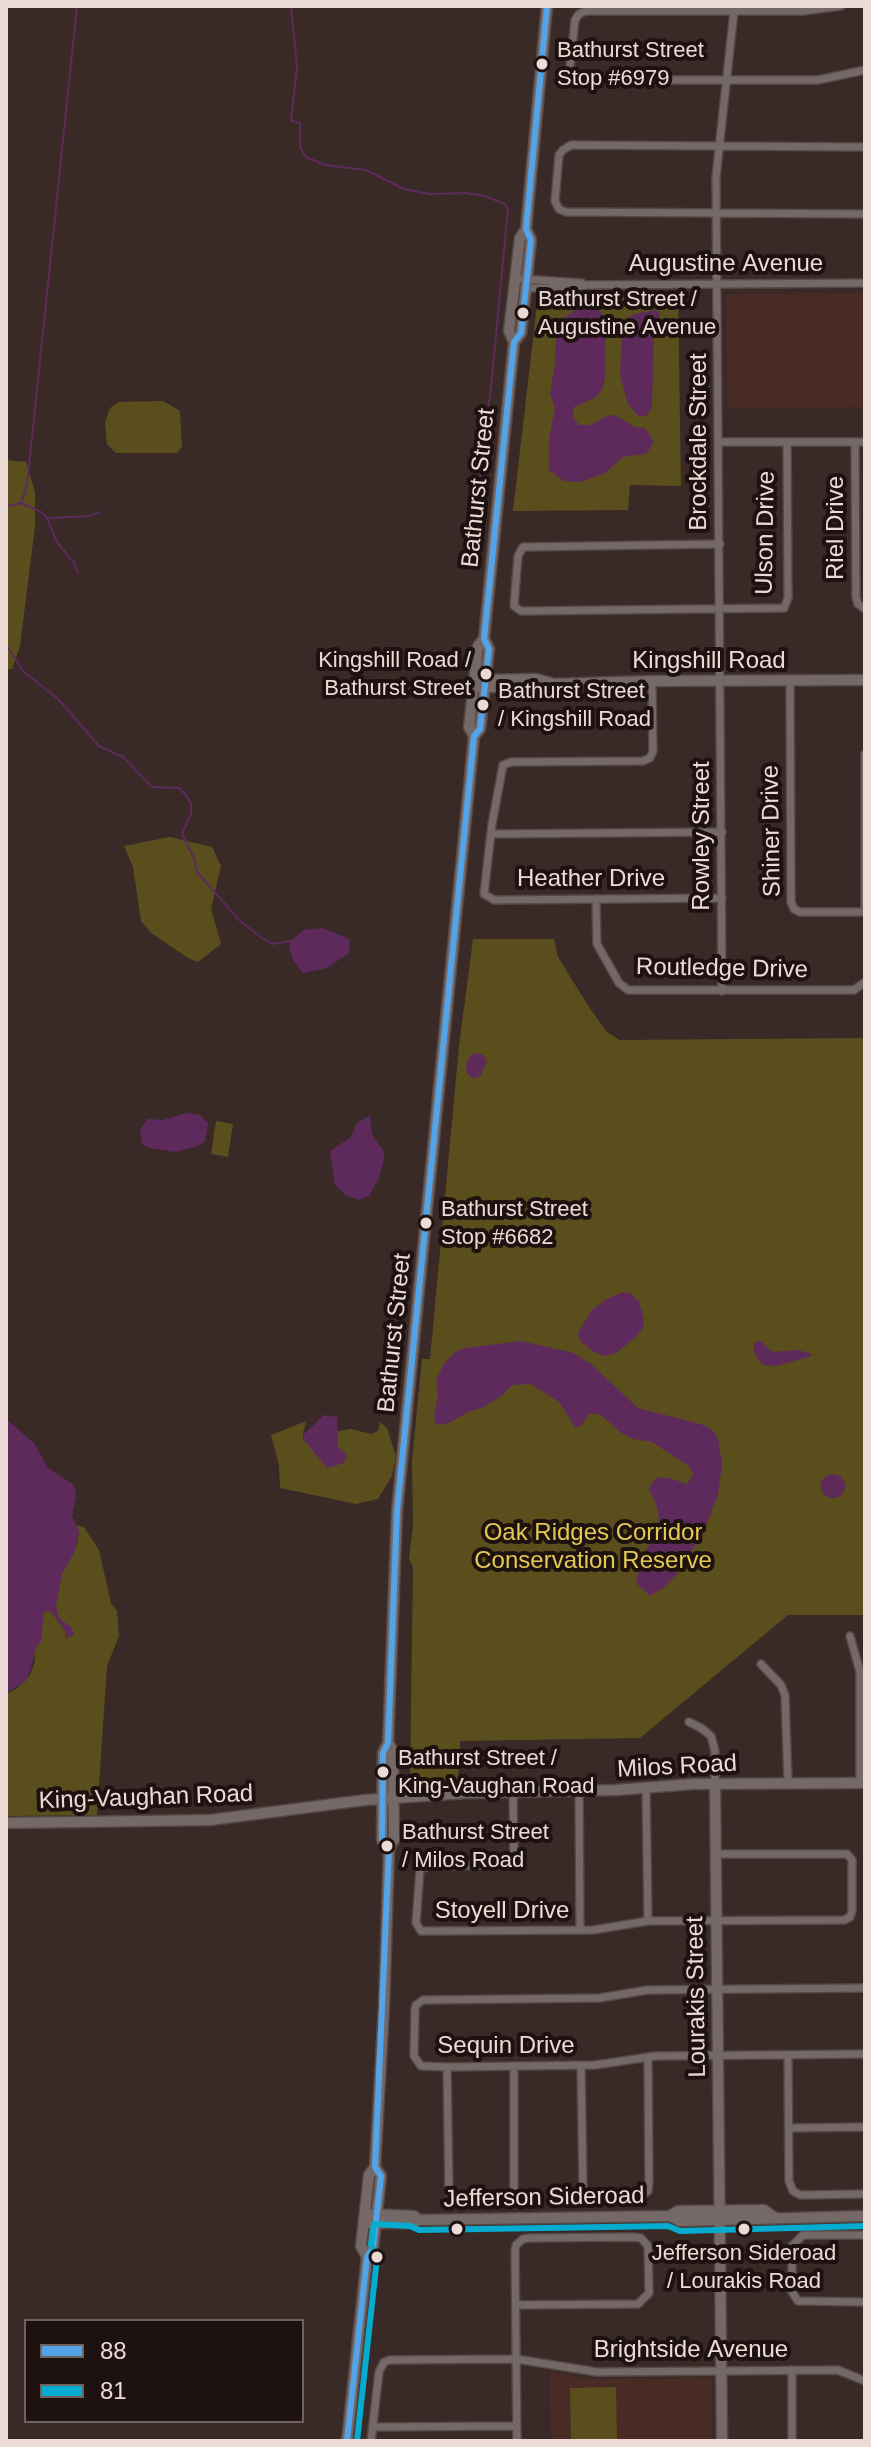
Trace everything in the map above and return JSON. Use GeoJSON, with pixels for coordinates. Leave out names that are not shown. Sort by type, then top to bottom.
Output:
{"type":"FeatureCollection","features":[{"type":"Feature","properties":{"kind":"main road","name":"Bathurst Street"},"geometry":{"type":"LineString","coordinates":[[389,1849],[382,1840],[383,1753],[388,1743],[397,1511],[474,736],[469,727],[489,649],[484,639],[514,342],[509,331],[531,240],[526,229],[547,6]]}},
{"type":"Feature","properties":{"kind":"main road","name":"Kingshill Road"},"geometry":{"type":"LineString","coordinates":[[479,684],[536,679],[553,684],[865,680]]}},
{"type":"Feature","properties":{"kind":"main road","name":"Bathurst Street"},"geometry":{"type":"LineString","coordinates":[[347,2441],[367,2257],[373,2248],[370,2218],[381,2176],[375,2167],[389,1849],[394,1839],[395,1798],[393,1751],[388,1743]]}},
{"type":"Feature","properties":{"kind":"main road","name":"Milos Road"},"geometry":{"type":"LineString","coordinates":[[395,1798],[715,1784],[863,1783]]}},
{"type":"Feature","properties":{"kind":"main road","name":"Lourakis Street"},"geometry":{"type":"LineString","coordinates":[[715,1784],[722,2441]]}},
{"type":"Feature","properties":{"kind":"main road","name":"King-Vaughan Road"},"geometry":{"type":"LineString","coordinates":[[6,1823],[210,1820],[395,1798]]}},
{"type":"Feature","properties":{"kind":"main road","name":"Jefferson Sideroad"},"geometry":{"type":"LineString","coordinates":[[370,2218],[670,2216],[678,2211],[720,2216],[764,2210],[774,2217],[865,2216]]}},
{"type":"Feature","properties":{"kind":"street"},"geometry":{"type":"LineString","coordinates":[[841,6],[734,11],[586,11],[577,16],[570,67],[579,77],[727,80],[824,79],[865,70]]}},
{"type":"Feature","properties":{"kind":"street","name":"Brockdale Street"},"geometry":{"type":"LineString","coordinates":[[721,681],[717,215],[719,148],[734,11]]}},
{"type":"Feature","properties":{"kind":"street"},"geometry":{"type":"LineString","coordinates":[[865,147],[571,145],[559,155],[555,201],[559,209],[566,212],[865,214]]}},
{"type":"Feature","properties":{"kind":"street","name":"Augustine Avenue"},"geometry":{"type":"LineString","coordinates":[[520,283],[865,283]]}},
{"type":"Feature","properties":{"kind":"street"},"geometry":{"type":"LineString","coordinates":[[719,442],[865,442]]}},
{"type":"Feature","properties":{"kind":"street","name":"Ulson Drive"},"geometry":{"type":"LineString","coordinates":[[720,610],[781,609],[788,603],[787,442]]}},
{"type":"Feature","properties":{"kind":"street","name":"Riel Drive"},"geometry":{"type":"LineString","coordinates":[[855,442],[856,597],[858,604],[865,609]]}},
{"type":"Feature","properties":{"kind":"street"},"geometry":{"type":"LineString","coordinates":[[720,544],[526,546],[520,549],[518,556],[513,603],[521,611],[720,610]]}},
{"type":"Feature","properties":{"kind":"street","name":"Shiner Drive"},"geometry":{"type":"LineString","coordinates":[[790,680],[791,902],[794,909],[800,912],[865,910]]}},
{"type":"Feature","properties":{"kind":"street","name":"Heather Drive"},"geometry":{"type":"LineString","coordinates":[[652,681],[653,751],[650,758],[643,761],[505,763],[500,775],[484,889],[488,898],[722,898]]}},
{"type":"Feature","properties":{"kind":"street","name":"Rowley Street"},"geometry":{"type":"LineString","coordinates":[[721,681],[722,991]]}},
{"type":"Feature","properties":{"kind":"street"},"geometry":{"type":"LineString","coordinates":[[865,754],[865,910]]}},
{"type":"Feature","properties":{"kind":"street"},"geometry":{"type":"LineString","coordinates":[[491,834],[722,832]]}},
{"type":"Feature","properties":{"kind":"street","name":"Routledge Drive"},"geometry":{"type":"LineString","coordinates":[[596,899],[597,944],[622,986],[631,991],[854,990],[865,982]]}},
{"type":"Feature","properties":{"kind":"street"},"geometry":{"type":"LineString","coordinates":[[850,1636],[860,1672],[863,1783]]}},
{"type":"Feature","properties":{"kind":"street"},"geometry":{"type":"LineString","coordinates":[[761,1664],[781,1685],[785,1695],[788,1783]]}},
{"type":"Feature","properties":{"kind":"street"},"geometry":{"type":"LineString","coordinates":[[689,1722],[711,1736],[715,1751],[715,1784]]}},
{"type":"Feature","properties":{"kind":"street"},"geometry":{"type":"LineString","coordinates":[[646,1788],[648,1921]]}},
{"type":"Feature","properties":{"kind":"street","name":"Stoyell Drive"},"geometry":{"type":"LineString","coordinates":[[513,1791],[514,1856],[511,1862],[507,1865],[423,1866],[418,1873],[417,1928],[426,1932],[580,1930],[648,1921],[844,1920],[850,1917],[852,1860],[847,1854],[716,1854]]}},
{"type":"Feature","properties":{"kind":"street"},"geometry":{"type":"LineString","coordinates":[[579,1791],[580,1930]]}},
{"type":"Feature","properties":{"kind":"street"},"geometry":{"type":"LineString","coordinates":[[717,1989],[865,1988]]}},
{"type":"Feature","properties":{"kind":"street","name":"Sequin Drive"},"geometry":{"type":"LineString","coordinates":[[717,1989],[648,1990],[599,1998],[423,2000],[415,2009],[416,2060],[421,2066],[447,2067],[610,2064],[648,2058],[718,2055],[865,2054]]}},
{"type":"Feature","properties":{"kind":"street"},"geometry":{"type":"LineString","coordinates":[[788,2055],[789,2181],[793,2191],[800,2195],[865,2194]]}},
{"type":"Feature","properties":{"kind":"street"},"geometry":{"type":"LineString","coordinates":[[581,2065],[583,2188],[586,2195],[639,2197],[648,2191],[649,2183],[648,2058]]}},
{"type":"Feature","properties":{"kind":"street"},"geometry":{"type":"LineString","coordinates":[[447,2067],[449,2193],[460,2198],[506,2198],[514,2192],[514,2066]]}},
{"type":"Feature","properties":{"kind":"street"},"geometry":{"type":"LineString","coordinates":[[789,2128],[865,2127]]}},
{"type":"Feature","properties":{"kind":"street"},"geometry":{"type":"LineString","coordinates":[[865,2235],[803,2235],[792,2246],[792,2292],[798,2301],[865,2302]]}},
{"type":"Feature","properties":{"kind":"street"},"geometry":{"type":"LineString","coordinates":[[516,2305],[638,2304],[649,2293],[648,2246],[641,2238],[633,2237],[523,2239],[516,2245],[515,2251],[517,2441]]}},
{"type":"Feature","properties":{"kind":"street","name":"Brightside Avenue"},"geometry":{"type":"LineString","coordinates":[[373,2427],[379,2372],[384,2362],[516,2359],[597,2372],[838,2370],[865,2381]]}},
{"type":"Feature","properties":{"kind":"street"},"geometry":{"type":"LineString","coordinates":[[792,2370],[792,2441]]}},
{"type":"Feature","properties":{"kind":"street"},"geometry":{"type":"LineString","coordinates":[[371,2441],[373,2427],[517,2426]]}},
{"type":"Feature","properties":{"kind":"shaded area"},"geometry":{"type":"Polygon","coordinates":[[[865,293],[865,407],[727,408],[726,297],[729,294],[865,293]]]}},
{"type":"Feature","properties":{"kind":"shaded area"},"geometry":{"type":"Polygon","coordinates":[[[591,306],[605,318],[605,378],[602,390],[595,398],[574,407],[573,417],[579,425],[590,425],[615,415],[635,427],[645,428],[653,444],[646,454],[623,457],[605,473],[581,482],[564,481],[549,470],[549,438],[555,409],[550,393],[556,331],[558,322],[577,309],[591,306]]]}},
{"type":"Feature","properties":{"kind":"shaded area"},"geometry":{"type":"Polygon","coordinates":[[[656,310],[660,313],[654,332],[652,408],[646,416],[638,416],[627,402],[620,374],[622,337],[628,318],[656,310]]]}},
{"type":"Feature","properties":{"kind":"shaded area"},"geometry":{"type":"Polygon","coordinates":[[[322,928],[350,939],[349,953],[327,968],[303,973],[293,960],[289,947],[291,941],[304,930],[322,928]]]}},
{"type":"Feature","properties":{"kind":"shaded area"},"geometry":{"type":"Polygon","coordinates":[[[476,1053],[483,1055],[487,1061],[481,1075],[474,1079],[467,1073],[466,1065],[470,1056],[476,1053]]]}},
{"type":"Feature","properties":{"kind":"shaded area"},"geometry":{"type":"Polygon","coordinates":[[[186,1113],[200,1115],[208,1123],[205,1141],[198,1146],[175,1152],[142,1144],[140,1129],[148,1119],[163,1120],[186,1113]]]}},
{"type":"Feature","properties":{"kind":"shaded area"},"geometry":{"type":"Polygon","coordinates":[[[370,1115],[372,1134],[384,1152],[384,1160],[369,1196],[359,1200],[347,1196],[335,1185],[330,1151],[350,1138],[357,1123],[370,1115]]]}},
{"type":"Feature","properties":{"kind":"shaded area"},"geometry":{"type":"Polygon","coordinates":[[[623,1292],[632,1294],[639,1302],[644,1318],[643,1328],[616,1353],[604,1356],[579,1340],[578,1332],[593,1309],[623,1292]]]}},
{"type":"Feature","properties":{"kind":"shaded area"},"geometry":{"type":"Polygon","coordinates":[[[759,1340],[773,1352],[798,1350],[812,1354],[776,1366],[762,1365],[753,1351],[754,1344],[759,1340]]]}},
{"type":"Feature","properties":{"kind":"shaded area"},"geometry":{"type":"Polygon","coordinates":[[[521,1341],[574,1353],[591,1364],[638,1408],[700,1424],[710,1428],[718,1438],[722,1464],[718,1495],[703,1533],[676,1575],[650,1596],[636,1579],[659,1520],[649,1489],[658,1477],[687,1484],[693,1475],[690,1467],[652,1442],[633,1439],[620,1432],[601,1415],[590,1413],[580,1427],[575,1427],[559,1402],[531,1384],[512,1385],[503,1395],[482,1408],[449,1423],[436,1425],[436,1380],[444,1364],[456,1351],[521,1341]]]}},
{"type":"Feature","properties":{"kind":"shaded area"},"geometry":{"type":"Polygon","coordinates":[[[324,1415],[337,1417],[338,1447],[347,1455],[344,1463],[327,1468],[303,1439],[303,1435],[324,1415]]]}},
{"type":"Feature","properties":{"kind":"shaded area"},"geometry":{"type":"Polygon","coordinates":[[[6,1419],[34,1443],[48,1468],[74,1485],[76,1496],[72,1516],[79,1531],[75,1551],[62,1574],[56,1606],[59,1618],[72,1628],[74,1635],[65,1638],[65,1631],[51,1612],[44,1611],[41,1642],[36,1647],[25,1682],[6,1693],[6,1419]]]}},
{"type":"Feature","properties":{"kind":"shaded area"},"geometry":{"type":"Polygon","coordinates":[[[833,1474],[842,1477],[845,1486],[842,1495],[833,1498],[824,1495],[821,1486],[824,1477],[833,1474]]]}},
{"type":"Feature","properties":{"kind":"shaded area"},"geometry":{"type":"Polygon","coordinates":[[[550,2371],[590,2379],[711,2378],[712,2441],[551,2441],[550,2371]]]}},
{"type":"Feature","properties":{"kind":"green space"},"geometry":{"type":"Polygon","coordinates":[[[678,295],[681,486],[630,485],[628,510],[513,511],[538,296],[678,295]]]}},
{"type":"Feature","properties":{"kind":"green space"},"geometry":{"type":"Polygon","coordinates":[[[163,401],[180,411],[182,447],[177,453],[116,453],[107,444],[105,422],[110,408],[119,402],[163,401]]]}},
{"type":"Feature","properties":{"kind":"green space"},"geometry":{"type":"Polygon","coordinates":[[[6,460],[26,462],[35,492],[35,526],[20,646],[12,669],[6,669],[6,460]]]}},
{"type":"Feature","properties":{"kind":"green space"},"geometry":{"type":"Polygon","coordinates":[[[170,837],[212,847],[221,866],[211,909],[221,944],[198,962],[151,933],[141,921],[133,867],[124,846],[170,837]]]}},
{"type":"Feature","properties":{"kind":"green space","name":"Oak Ridges Corridor Conservation Reserve"},"geometry":{"type":"Polygon","coordinates":[[[473,939],[554,939],[558,957],[589,1007],[606,1031],[619,1040],[865,1038],[865,1615],[788,1615],[640,1738],[460,1741],[458,1780],[410,1781],[412,1461],[422,1359],[430,1359],[459,1046],[473,939]]]}},
{"type":"Feature","properties":{"kind":"green space"},"geometry":{"type":"Polygon","coordinates":[[[216,1121],[233,1124],[228,1157],[211,1154],[216,1121]]]}},
{"type":"Feature","properties":{"kind":"green space"},"geometry":{"type":"Polygon","coordinates":[[[306,1421],[303,1434],[306,1438],[336,1436],[338,1431],[351,1429],[371,1434],[378,1431],[380,1422],[387,1428],[396,1456],[392,1476],[378,1499],[356,1504],[280,1488],[279,1465],[271,1435],[306,1421]]]}},
{"type":"Feature","properties":{"kind":"green space"},"geometry":{"type":"Polygon","coordinates":[[[75,1525],[84,1527],[99,1550],[111,1603],[117,1611],[119,1636],[107,1666],[97,1815],[6,1816],[6,1694],[30,1675],[35,1661],[33,1644],[43,1613],[55,1600],[57,1574],[77,1545],[79,1533],[75,1525]]]}},
{"type":"Feature","properties":{"kind":"green space"},"geometry":{"type":"Polygon","coordinates":[[[616,2387],[617,2441],[571,2441],[570,2388],[616,2387]]]}},
{"type":"Feature","properties":{"kind":"waterway"},"geometry":{"type":"LineString","coordinates":[[21,503],[27,485],[77,6]]}},
{"type":"Feature","properties":{"kind":"waterway"},"geometry":{"type":"LineString","coordinates":[[291,6],[297,67],[291,121],[300,123],[300,148],[306,157],[325,165],[366,170],[404,189],[430,194],[485,196],[505,204],[508,209],[474,532]]}},
{"type":"Feature","properties":{"kind":"waterway"},"geometry":{"type":"LineString","coordinates":[[6,506],[21,503],[41,512],[78,573]]}},
{"type":"Feature","properties":{"kind":"waterway"},"geometry":{"type":"LineString","coordinates":[[49,518],[90,516],[99,512]]}},
{"type":"Feature","properties":{"kind":"waterway"},"geometry":{"type":"LineString","coordinates":[[6,644],[23,671],[58,699],[99,746],[123,757],[152,787],[179,788],[185,794],[191,804],[191,814],[182,834],[197,872],[239,920],[262,938],[272,944],[291,941]]}},
{"type":"Feature","properties":{"kind":"transit line","name":"88"},"geometry":{"type":"LineString","coordinates":[[347,2441],[367,2257],[373,2248],[381,2176],[375,2167],[389,1849],[382,1840],[383,1753],[388,1743],[397,1511],[474,736],[480,729],[489,649],[484,639],[514,342],[521,333],[531,240],[526,229],[547,6]]}},
{"type":"Feature","properties":{"kind":"transit line","name":"81"},"geometry":{"type":"LineString","coordinates":[[357,2441],[377,2258],[371,2244],[374,2224],[410,2226],[419,2230],[668,2226],[680,2231],[865,2226]]}},
{"type":"Feature","properties":{"kind":"place","name":"Bathurst Street Stop #6979"},"geometry":{"type":"Point","coordinates":[542,64]}},
{"type":"Feature","properties":{"kind":"place","name":"Bathurst Street / Augustine Avenue"},"geometry":{"type":"Point","coordinates":[523,313]}},
{"type":"Feature","properties":{"kind":"place","name":"Kingshill Road / Bathurst Street"},"geometry":{"type":"Point","coordinates":[486,674]}},
{"type":"Feature","properties":{"kind":"place","name":"Bathurst Street / Kingshill Road"},"geometry":{"type":"Point","coordinates":[483,705]}},
{"type":"Feature","properties":{"kind":"place","name":"Bathurst Street Stop #6682"},"geometry":{"type":"Point","coordinates":[426,1223]}},
{"type":"Feature","properties":{"kind":"place","name":"Bathurst Street / King-Vaughan Road"},"geometry":{"type":"Point","coordinates":[383,1772]}},
{"type":"Feature","properties":{"kind":"place","name":"Bathurst Street / Milos Road"},"geometry":{"type":"Point","coordinates":[387,1846]}},
{"type":"Feature","properties":{"kind":"place","name":"Jefferson Sideroad / Lourakis Road"},"geometry":{"type":"Point","coordinates":[744,2229]}}]}
